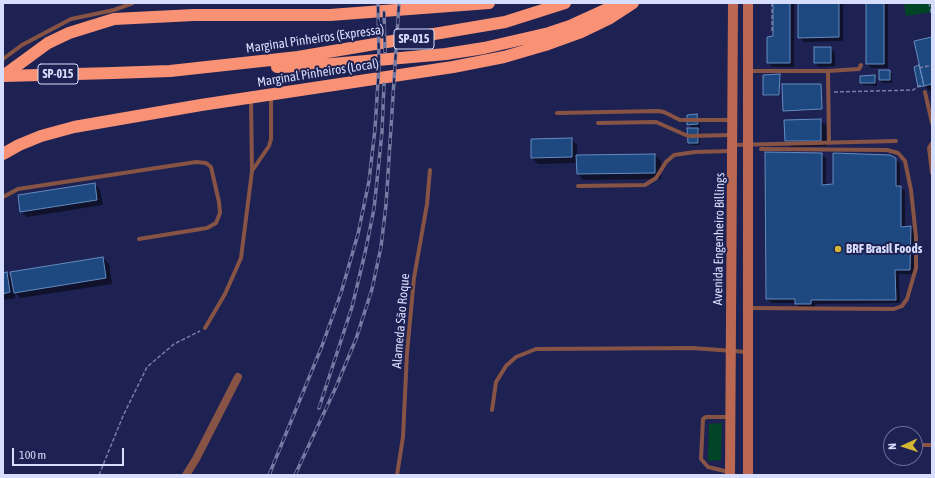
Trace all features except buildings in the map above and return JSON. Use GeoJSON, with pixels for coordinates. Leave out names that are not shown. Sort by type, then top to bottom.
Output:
{"type":"FeatureCollection","features":[{"type":"Feature","properties":{"kind":"highway"},"geometry":{"type":"LineString","coordinates":[[3,76],[48,43],[76,30],[114,20],[194,15],[330,15],[490,3]]}},
{"type":"Feature","properties":{"kind":"highway","name":"Marginal Pinheiros (Expressa)"},"geometry":{"type":"LineString","coordinates":[[3,76],[170,71],[260,63],[467,30],[505,22],[565,3]]}},
{"type":"Feature","properties":{"kind":"highway"},"geometry":{"type":"LineString","coordinates":[[260,63],[278,67],[309,66],[446,54],[549,33],[570,26],[621,3]]}},
{"type":"Feature","properties":{"kind":"highway","name":"Marginal Pinheiros (Local)"},"geometry":{"type":"LineString","coordinates":[[3,154],[19,145],[41,136],[74,127],[452,67],[504,57],[545,45],[581,32],[610,18],[633,3]]}},
{"type":"Feature","properties":{"kind":"street","name":"Avenida Engenheiro Billings"},"geometry":{"type":"LineString","coordinates":[[730,473],[733,198],[733,3]]}},
{"type":"Feature","properties":{"kind":"street"},"geometry":{"type":"LineString","coordinates":[[748,3],[748,475]]}},
{"type":"Feature","properties":{"kind":"street"},"geometry":{"type":"LineString","coordinates":[[733,198],[748,199]]}},
{"type":"Feature","properties":{"kind":"street"},"geometry":{"type":"LineString","coordinates":[[186,475],[196,459],[238,377]]}},
{"type":"Feature","properties":{"kind":"street"},"geometry":{"type":"LineString","coordinates":[[730,438],[748,439]]}},
{"type":"Feature","properties":{"kind":"lane"},"geometry":{"type":"LineString","coordinates":[[3,58],[22,45],[71,20],[114,10],[133,3]]}},
{"type":"Feature","properties":{"kind":"lane"},"geometry":{"type":"LineString","coordinates":[[748,71],[828,71],[859,68],[862,65]]}},
{"type":"Feature","properties":{"kind":"lane"},"geometry":{"type":"LineString","coordinates":[[828,71],[829,143]]}},
{"type":"Feature","properties":{"kind":"lane"},"geometry":{"type":"LineString","coordinates":[[925,92],[932,121]]}},
{"type":"Feature","properties":{"kind":"lane"},"geometry":{"type":"LineString","coordinates":[[252,171],[269,146],[271,139],[271,95]]}},
{"type":"Feature","properties":{"kind":"lane"},"geometry":{"type":"LineString","coordinates":[[205,328],[225,294],[241,258],[252,171],[250,98]]}},
{"type":"Feature","properties":{"kind":"lane"},"geometry":{"type":"LineString","coordinates":[[557,113],[658,111],[664,112],[680,120],[733,120]]}},
{"type":"Feature","properties":{"kind":"lane"},"geometry":{"type":"LineString","coordinates":[[598,123],[656,122],[688,136],[733,144],[748,145],[896,141]]}},
{"type":"Feature","properties":{"kind":"lane"},"geometry":{"type":"LineString","coordinates":[[932,143],[929,148],[932,173]]}},
{"type":"Feature","properties":{"kind":"lane"},"geometry":{"type":"LineString","coordinates":[[578,186],[645,185],[656,178],[666,162],[674,155],[733,144]]}},
{"type":"Feature","properties":{"kind":"lane"},"geometry":{"type":"LineString","coordinates":[[748,308],[894,309],[902,306],[907,298],[916,268],[916,237],[911,190],[905,161],[898,154],[887,150],[761,149]]}},
{"type":"Feature","properties":{"kind":"lane"},"geometry":{"type":"LineString","coordinates":[[3,197],[18,189],[196,162],[206,163],[211,167],[220,213],[216,223],[208,228],[139,239]]}},
{"type":"Feature","properties":{"kind":"lane","name":"Alameda São Roque"},"geometry":{"type":"LineString","coordinates":[[398,475],[403,437],[407,353],[414,278],[430,170]]}},
{"type":"Feature","properties":{"kind":"lane"},"geometry":{"type":"LineString","coordinates":[[492,410],[496,382],[506,366],[516,357],[536,349],[692,348],[731,352],[748,352]]}},
{"type":"Feature","properties":{"kind":"lane"},"geometry":{"type":"LineString","coordinates":[[730,417],[706,417],[703,419],[701,459],[708,467],[730,473]]}},
{"type":"Feature","properties":{"kind":"path"},"geometry":{"type":"LineString","coordinates":[[772,3],[772,33]]}},
{"type":"Feature","properties":{"kind":"path"},"geometry":{"type":"LineString","coordinates":[[929,3],[932,16]]}},
{"type":"Feature","properties":{"kind":"path"},"geometry":{"type":"LineString","coordinates":[[919,68],[932,66]]}},
{"type":"Feature","properties":{"kind":"path"},"geometry":{"type":"LineString","coordinates":[[828,92],[913,90],[922,84]]}},
{"type":"Feature","properties":{"kind":"path"},"geometry":{"type":"LineString","coordinates":[[99,475],[123,416],[146,367],[174,344],[205,328]]}},
{"type":"Feature","properties":{"kind":"green space"},"geometry":{"type":"Polygon","coordinates":[[[904,3],[932,3],[932,12],[906,16],[904,3]]]}},
{"type":"Feature","properties":{"kind":"green space"},"geometry":{"type":"Polygon","coordinates":[[[722,423],[721,460],[708,461],[709,424],[722,423]]]}},
{"type":"Feature","properties":{"kind":"railway"},"geometry":{"type":"LineString","coordinates":[[269,475],[322,346],[341,293],[358,234],[369,181],[375,129],[379,66],[378,3]]}},
{"type":"Feature","properties":{"kind":"railway"},"geometry":{"type":"LineString","coordinates":[[295,475],[336,387],[356,339],[372,289],[381,247],[386,205],[399,3]]}},
{"type":"Feature","properties":{"kind":"railway"},"geometry":{"type":"LineString","coordinates":[[384,12],[385,52]]}},
{"type":"Feature","properties":{"kind":"railway"},"geometry":{"type":"LineString","coordinates":[[319,408],[352,307],[374,209],[382,132],[384,84]]}},
{"type":"Feature","properties":{"kind":"place","name":"BRF Brasil Foods"},"geometry":{"type":"Point","coordinates":[838,249]}}]}
